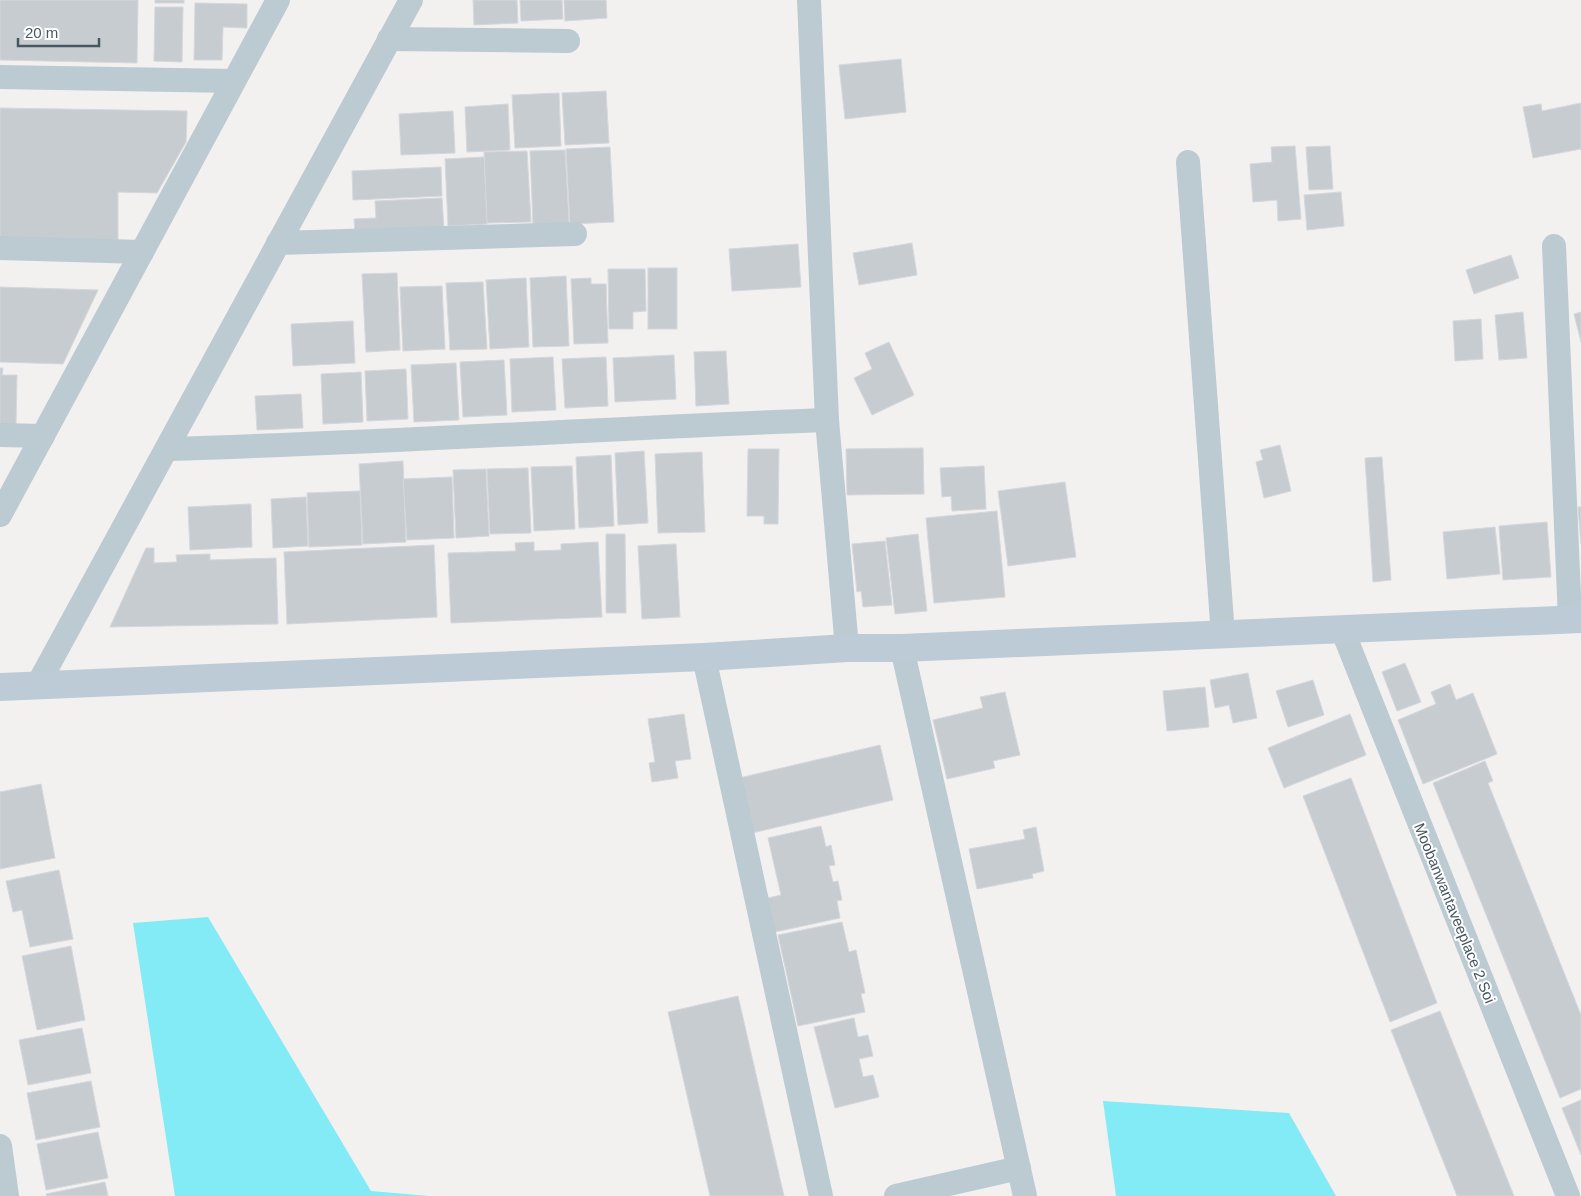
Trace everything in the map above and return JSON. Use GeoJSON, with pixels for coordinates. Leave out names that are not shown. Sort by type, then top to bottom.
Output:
{"type":"FeatureCollection","features":[{"type":"Feature","properties":{"kind":"street"},"geometry":{"type":"LineString","coordinates":[[0,515],[278,0]]}},
{"type":"Feature","properties":{"kind":"street"},"geometry":{"type":"LineString","coordinates":[[37,686],[411,0]]}},
{"type":"Feature","properties":{"kind":"street"},"geometry":{"type":"LineString","coordinates":[[809,0],[828,420],[847,648]]}},
{"type":"Feature","properties":{"kind":"street"},"geometry":{"type":"LineString","coordinates":[[390,40],[568,41]]}},
{"type":"Feature","properties":{"kind":"street"},"geometry":{"type":"LineString","coordinates":[[0,77],[234,81]]}},
{"type":"Feature","properties":{"kind":"street"},"geometry":{"type":"LineString","coordinates":[[1188,162],[1223,635]]}},
{"type":"Feature","properties":{"kind":"street"},"geometry":{"type":"LineString","coordinates":[[278,243],[575,234]]}},
{"type":"Feature","properties":{"kind":"street"},"geometry":{"type":"LineString","coordinates":[[0,687],[704,657],[847,648],[902,648],[1575,619],[1554,246]]}},
{"type":"Feature","properties":{"kind":"street"},"geometry":{"type":"LineString","coordinates":[[0,248],[142,252]]}},
{"type":"Feature","properties":{"kind":"street"},"geometry":{"type":"LineString","coordinates":[[167,449],[307,445],[656,426],[828,420]]}},
{"type":"Feature","properties":{"kind":"street"},"geometry":{"type":"LineString","coordinates":[[0,435],[43,436]]}},
{"type":"Feature","properties":{"kind":"street","name":"Moobanwantaveeplace 2 Soi"},"geometry":{"type":"LineString","coordinates":[[1342,629],[1568,1196]]}},
{"type":"Feature","properties":{"kind":"street"},"geometry":{"type":"LineString","coordinates":[[902,648],[1026,1196]]}},
{"type":"Feature","properties":{"kind":"street"},"geometry":{"type":"LineString","coordinates":[[704,657],[820,1196]]}},
{"type":"Feature","properties":{"kind":"street"},"geometry":{"type":"LineString","coordinates":[[0,1146],[7,1196]]}},
{"type":"Feature","properties":{"kind":"street"},"geometry":{"type":"LineString","coordinates":[[896,1196],[1020,1168]]}},
{"type":"Feature","properties":{"kind":"water"},"geometry":{"type":"Polygon","coordinates":[[[208,917],[371,1191],[429,1196],[175,1196],[133,923],[208,917]]]}},
{"type":"Feature","properties":{"kind":"water"},"geometry":{"type":"Polygon","coordinates":[[[1103,1101],[1289,1113],[1336,1196],[1116,1196],[1103,1101]]]}},
{"type":"Feature","properties":{"kind":"building"},"geometry":{"type":"Polygon","coordinates":[[[0,0],[138,0],[137,63],[0,60],[0,0]]]}},
{"type":"Feature","properties":{"kind":"building"},"geometry":{"type":"Polygon","coordinates":[[[155,0],[184,0],[184,3],[155,3],[155,0]]]}},
{"type":"Feature","properties":{"kind":"building"},"geometry":{"type":"Polygon","coordinates":[[[473,0],[517,0],[518,23],[474,25],[473,0]]]}},
{"type":"Feature","properties":{"kind":"building"},"geometry":{"type":"Polygon","coordinates":[[[520,0],[562,0],[563,19],[521,21],[520,0]]]}},
{"type":"Feature","properties":{"kind":"building"},"geometry":{"type":"Polygon","coordinates":[[[564,0],[606,0],[607,18],[565,21],[564,0]]]}},
{"type":"Feature","properties":{"kind":"building"},"geometry":{"type":"Polygon","coordinates":[[[195,3],[247,4],[247,28],[223,27],[222,60],[194,60],[195,3]]]}},
{"type":"Feature","properties":{"kind":"building"},"geometry":{"type":"Polygon","coordinates":[[[155,7],[183,7],[182,62],[154,61],[155,7]]]}},
{"type":"Feature","properties":{"kind":"building"},"geometry":{"type":"Polygon","coordinates":[[[901,59],[906,112],[845,119],[839,65],[901,59]]]}},
{"type":"Feature","properties":{"kind":"building"},"geometry":{"type":"Polygon","coordinates":[[[606,91],[609,143],[565,145],[562,93],[606,91]]]}},
{"type":"Feature","properties":{"kind":"building"},"geometry":{"type":"Polygon","coordinates":[[[559,93],[561,146],[515,148],[512,95],[559,93]]]}},
{"type":"Feature","properties":{"kind":"building"},"geometry":{"type":"Polygon","coordinates":[[[1581,103],[1581,149],[1533,158],[1523,107],[1541,104],[1542,111],[1581,103]]]}},
{"type":"Feature","properties":{"kind":"building"},"geometry":{"type":"Polygon","coordinates":[[[508,104],[510,150],[467,152],[465,107],[508,104]]]}},
{"type":"Feature","properties":{"kind":"building"},"geometry":{"type":"Polygon","coordinates":[[[0,108],[187,111],[186,142],[157,193],[118,192],[118,246],[0,244],[0,108]]]}},
{"type":"Feature","properties":{"kind":"building"},"geometry":{"type":"Polygon","coordinates":[[[453,111],[455,153],[401,155],[399,114],[453,111]]]}},
{"type":"Feature","properties":{"kind":"building"},"geometry":{"type":"Polygon","coordinates":[[[1295,146],[1301,219],[1278,221],[1277,200],[1253,202],[1250,164],[1272,162],[1271,147],[1295,146]]]}},
{"type":"Feature","properties":{"kind":"building"},"geometry":{"type":"Polygon","coordinates":[[[1330,146],[1333,189],[1309,190],[1306,147],[1330,146]]]}},
{"type":"Feature","properties":{"kind":"building"},"geometry":{"type":"Polygon","coordinates":[[[610,147],[614,222],[570,224],[566,149],[610,147]]]}},
{"type":"Feature","properties":{"kind":"building"},"geometry":{"type":"Polygon","coordinates":[[[565,150],[569,223],[533,224],[530,151],[565,150]]]}},
{"type":"Feature","properties":{"kind":"building"},"geometry":{"type":"Polygon","coordinates":[[[527,151],[531,222],[487,223],[484,152],[527,151]]]}},
{"type":"Feature","properties":{"kind":"building"},"geometry":{"type":"Polygon","coordinates":[[[484,157],[487,224],[448,226],[445,159],[484,157]]]}},
{"type":"Feature","properties":{"kind":"building"},"geometry":{"type":"Polygon","coordinates":[[[441,167],[442,196],[353,200],[352,171],[441,167]]]}},
{"type":"Feature","properties":{"kind":"building"},"geometry":{"type":"Polygon","coordinates":[[[1341,192],[1344,226],[1307,230],[1304,195],[1341,192]]]}},
{"type":"Feature","properties":{"kind":"building"},"geometry":{"type":"Polygon","coordinates":[[[442,198],[444,230],[355,234],[354,219],[376,218],[375,201],[442,198]]]}},
{"type":"Feature","properties":{"kind":"building"},"geometry":{"type":"Polygon","coordinates":[[[912,243],[917,275],[859,285],[853,253],[912,243]]]}},
{"type":"Feature","properties":{"kind":"building"},"geometry":{"type":"Polygon","coordinates":[[[798,244],[801,287],[732,291],[729,249],[798,244]]]}},
{"type":"Feature","properties":{"kind":"building"},"geometry":{"type":"Polygon","coordinates":[[[1511,255],[1519,278],[1474,294],[1466,270],[1511,255]]]}},
{"type":"Feature","properties":{"kind":"building"},"geometry":{"type":"Polygon","coordinates":[[[648,268],[677,268],[677,329],[648,329],[648,268]]]}},
{"type":"Feature","properties":{"kind":"building"},"geometry":{"type":"Polygon","coordinates":[[[608,269],[645,269],[646,311],[633,312],[633,329],[609,329],[608,269]]]}},
{"type":"Feature","properties":{"kind":"building"},"geometry":{"type":"Polygon","coordinates":[[[397,273],[400,350],[366,352],[362,274],[397,273]]]}},
{"type":"Feature","properties":{"kind":"building"},"geometry":{"type":"Polygon","coordinates":[[[566,276],[569,346],[533,347],[530,278],[566,276]]]}},
{"type":"Feature","properties":{"kind":"building"},"geometry":{"type":"Polygon","coordinates":[[[526,278],[529,347],[490,349],[486,280],[526,278]]]}},
{"type":"Feature","properties":{"kind":"building"},"geometry":{"type":"Polygon","coordinates":[[[591,278],[591,284],[606,284],[608,343],[574,344],[571,279],[591,278]]]}},
{"type":"Feature","properties":{"kind":"building"},"geometry":{"type":"Polygon","coordinates":[[[483,282],[487,349],[450,350],[446,283],[483,282]]]}},
{"type":"Feature","properties":{"kind":"building"},"geometry":{"type":"Polygon","coordinates":[[[442,286],[445,349],[403,351],[400,287],[442,286]]]}},
{"type":"Feature","properties":{"kind":"building"},"geometry":{"type":"Polygon","coordinates":[[[0,287],[98,290],[63,364],[0,362],[0,287]]]}},
{"type":"Feature","properties":{"kind":"building"},"geometry":{"type":"Polygon","coordinates":[[[1523,312],[1527,358],[1499,360],[1495,315],[1523,312]]]}},
{"type":"Feature","properties":{"kind":"building"},"geometry":{"type":"Polygon","coordinates":[[[1581,312],[1581,342],[1574,314],[1581,312]]]}},
{"type":"Feature","properties":{"kind":"building"},"geometry":{"type":"Polygon","coordinates":[[[1481,319],[1483,359],[1455,361],[1453,321],[1481,319]]]}},
{"type":"Feature","properties":{"kind":"building"},"geometry":{"type":"Polygon","coordinates":[[[353,321],[355,363],[293,366],[291,324],[353,321]]]}},
{"type":"Feature","properties":{"kind":"building"},"geometry":{"type":"Polygon","coordinates":[[[889,342],[914,395],[872,415],[854,378],[872,369],[865,353],[889,342]]]}},
{"type":"Feature","properties":{"kind":"building"},"geometry":{"type":"Polygon","coordinates":[[[726,351],[729,404],[696,406],[694,352],[726,351]]]}},
{"type":"Feature","properties":{"kind":"building"},"geometry":{"type":"Polygon","coordinates":[[[674,355],[676,399],[615,402],[613,358],[674,355]]]}},
{"type":"Feature","properties":{"kind":"building"},"geometry":{"type":"Polygon","coordinates":[[[553,357],[556,410],[512,412],[510,359],[553,357]]]}},
{"type":"Feature","properties":{"kind":"building"},"geometry":{"type":"Polygon","coordinates":[[[606,357],[608,406],[565,408],[562,359],[606,357]]]}},
{"type":"Feature","properties":{"kind":"building"},"geometry":{"type":"Polygon","coordinates":[[[504,360],[507,415],[463,417],[460,362],[504,360]]]}},
{"type":"Feature","properties":{"kind":"building"},"geometry":{"type":"Polygon","coordinates":[[[456,363],[459,420],[414,422],[411,365],[456,363]]]}},
{"type":"Feature","properties":{"kind":"building"},"geometry":{"type":"Polygon","coordinates":[[[0,368],[3,368],[2,375],[17,375],[16,425],[0,425],[0,368]]]}},
{"type":"Feature","properties":{"kind":"building"},"geometry":{"type":"Polygon","coordinates":[[[406,369],[408,419],[367,421],[365,371],[406,369]]]}},
{"type":"Feature","properties":{"kind":"building"},"geometry":{"type":"Polygon","coordinates":[[[361,372],[363,422],[323,424],[321,374],[361,372]]]}},
{"type":"Feature","properties":{"kind":"building"},"geometry":{"type":"Polygon","coordinates":[[[301,394],[303,428],[257,430],[255,396],[301,394]]]}},
{"type":"Feature","properties":{"kind":"building"},"geometry":{"type":"Polygon","coordinates":[[[1280,445],[1291,491],[1264,498],[1256,462],[1263,460],[1260,450],[1280,445]]]}},
{"type":"Feature","properties":{"kind":"building"},"geometry":{"type":"Polygon","coordinates":[[[923,448],[924,494],[847,495],[846,449],[923,448]]]}},
{"type":"Feature","properties":{"kind":"building"},"geometry":{"type":"Polygon","coordinates":[[[748,449],[779,449],[778,524],[764,524],[764,516],[747,516],[748,449]]]}},
{"type":"Feature","properties":{"kind":"building"},"geometry":{"type":"Polygon","coordinates":[[[644,451],[648,523],[618,525],[615,453],[644,451]]]}},
{"type":"Feature","properties":{"kind":"building"},"geometry":{"type":"Polygon","coordinates":[[[702,452],[705,532],[658,533],[655,454],[702,452]]]}},
{"type":"Feature","properties":{"kind":"building"},"geometry":{"type":"Polygon","coordinates":[[[611,455],[614,526],[579,528],[576,457],[611,455]]]}},
{"type":"Feature","properties":{"kind":"building"},"geometry":{"type":"Polygon","coordinates":[[[1382,457],[1391,580],[1373,582],[1365,458],[1382,457]]]}},
{"type":"Feature","properties":{"kind":"building"},"geometry":{"type":"Polygon","coordinates":[[[403,461],[406,542],[363,544],[359,464],[403,461]]]}},
{"type":"Feature","properties":{"kind":"building"},"geometry":{"type":"Polygon","coordinates":[[[572,466],[575,529],[534,531],[531,467],[572,466]]]}},
{"type":"Feature","properties":{"kind":"building"},"geometry":{"type":"Polygon","coordinates":[[[984,466],[986,509],[952,511],[951,496],[942,497],[940,468],[984,466]]]}},
{"type":"Feature","properties":{"kind":"building"},"geometry":{"type":"Polygon","coordinates":[[[528,468],[531,533],[490,534],[487,469],[528,468]]]}},
{"type":"Feature","properties":{"kind":"building"},"geometry":{"type":"Polygon","coordinates":[[[486,469],[489,536],[456,538],[453,470],[486,469]]]}},
{"type":"Feature","properties":{"kind":"building"},"geometry":{"type":"Polygon","coordinates":[[[452,477],[454,538],[407,540],[403,479],[452,477]]]}},
{"type":"Feature","properties":{"kind":"building"},"geometry":{"type":"Polygon","coordinates":[[[1065,482],[1076,557],[1008,566],[998,491],[1065,482]]]}},
{"type":"Feature","properties":{"kind":"building"},"geometry":{"type":"Polygon","coordinates":[[[360,491],[362,545],[309,547],[307,493],[360,491]]]}},
{"type":"Feature","properties":{"kind":"building"},"geometry":{"type":"Polygon","coordinates":[[[306,497],[308,546],[273,548],[271,499],[306,497]]]}},
{"type":"Feature","properties":{"kind":"building"},"geometry":{"type":"Polygon","coordinates":[[[251,504],[252,547],[190,550],[188,507],[251,504]]]}},
{"type":"Feature","properties":{"kind":"building"},"geometry":{"type":"Polygon","coordinates":[[[1578,507],[1581,507],[1581,544],[1578,507]]]}},
{"type":"Feature","properties":{"kind":"building"},"geometry":{"type":"Polygon","coordinates":[[[997,511],[1005,597],[934,603],[926,518],[997,511]]]}},
{"type":"Feature","properties":{"kind":"building"},"geometry":{"type":"Polygon","coordinates":[[[1547,522],[1551,577],[1503,580],[1499,526],[1547,522]]]}},
{"type":"Feature","properties":{"kind":"building"},"geometry":{"type":"Polygon","coordinates":[[[1495,527],[1500,574],[1447,579],[1443,532],[1495,527]]]}},
{"type":"Feature","properties":{"kind":"building"},"geometry":{"type":"Polygon","coordinates":[[[606,534],[625,534],[626,613],[606,613],[606,534]]]}},
{"type":"Feature","properties":{"kind":"building"},"geometry":{"type":"Polygon","coordinates":[[[918,534],[927,611],[895,614],[886,538],[918,534]]]}},
{"type":"Feature","properties":{"kind":"building"},"geometry":{"type":"Polygon","coordinates":[[[885,541],[892,605],[863,607],[861,591],[857,592],[852,544],[885,541]]]}},
{"type":"Feature","properties":{"kind":"building"},"geometry":{"type":"Polygon","coordinates":[[[534,542],[534,551],[561,550],[561,544],[598,542],[602,617],[451,623],[448,553],[516,551],[515,543],[534,542]]]}},
{"type":"Feature","properties":{"kind":"building"},"geometry":{"type":"Polygon","coordinates":[[[676,544],[680,617],[642,619],[638,546],[676,544]]]}},
{"type":"Feature","properties":{"kind":"building"},"geometry":{"type":"Polygon","coordinates":[[[434,545],[437,617],[287,624],[284,552],[434,545]]]}},
{"type":"Feature","properties":{"kind":"building"},"geometry":{"type":"Polygon","coordinates":[[[146,548],[154,548],[154,563],[177,562],[176,555],[210,554],[210,560],[276,558],[278,624],[110,627],[146,548]]]}},
{"type":"Feature","properties":{"kind":"building"},"geometry":{"type":"Polygon","coordinates":[[[1405,663],[1421,702],[1397,711],[1382,672],[1405,663]]]}},
{"type":"Feature","properties":{"kind":"building"},"geometry":{"type":"Polygon","coordinates":[[[1248,673],[1257,718],[1233,723],[1229,705],[1215,708],[1210,680],[1248,673]]]}},
{"type":"Feature","properties":{"kind":"building"},"geometry":{"type":"Polygon","coordinates":[[[1313,680],[1324,715],[1288,727],[1276,691],[1313,680]]]}},
{"type":"Feature","properties":{"kind":"building"},"geometry":{"type":"Polygon","coordinates":[[[1450,684],[1456,700],[1473,693],[1497,754],[1423,784],[1398,720],[1436,704],[1431,692],[1450,684]]]}},
{"type":"Feature","properties":{"kind":"building"},"geometry":{"type":"Polygon","coordinates":[[[1205,687],[1209,727],[1167,731],[1163,691],[1205,687]]]}},
{"type":"Feature","properties":{"kind":"building"},"geometry":{"type":"Polygon","coordinates":[[[1005,692],[1020,755],[993,761],[995,768],[947,779],[933,720],[983,708],[980,697],[1005,692]]]}},
{"type":"Feature","properties":{"kind":"building"},"geometry":{"type":"Polygon","coordinates":[[[684,714],[691,759],[675,761],[678,778],[652,782],[649,763],[655,762],[648,719],[684,714]]]}},
{"type":"Feature","properties":{"kind":"building"},"geometry":{"type":"Polygon","coordinates":[[[1350,714],[1366,755],[1284,788],[1268,748],[1350,714]]]}},
{"type":"Feature","properties":{"kind":"building"},"geometry":{"type":"Polygon","coordinates":[[[880,745],[893,800],[752,833],[739,778],[880,745]]]}},
{"type":"Feature","properties":{"kind":"building"},"geometry":{"type":"Polygon","coordinates":[[[1485,761],[1493,781],[1488,783],[1581,1015],[1581,1089],[1560,1098],[1433,783],[1485,761]]]}},
{"type":"Feature","properties":{"kind":"building"},"geometry":{"type":"Polygon","coordinates":[[[1351,778],[1437,1003],[1390,1022],[1303,796],[1351,778]]]}},
{"type":"Feature","properties":{"kind":"building"},"geometry":{"type":"Polygon","coordinates":[[[41,784],[55,858],[0,869],[0,792],[41,784]]]}},
{"type":"Feature","properties":{"kind":"building"},"geometry":{"type":"Polygon","coordinates":[[[821,826],[826,847],[831,845],[835,865],[829,866],[833,882],[838,881],[842,900],[837,901],[840,918],[775,932],[768,898],[781,895],[768,838],[821,826]]]}},
{"type":"Feature","properties":{"kind":"building"},"geometry":{"type":"Polygon","coordinates":[[[1036,827],[1044,871],[1032,874],[1033,878],[977,889],[969,849],[1025,839],[1023,830],[1036,827]]]}},
{"type":"Feature","properties":{"kind":"building"},"geometry":{"type":"Polygon","coordinates":[[[59,870],[73,939],[30,947],[22,910],[13,912],[6,881],[59,870]]]}},
{"type":"Feature","properties":{"kind":"building"},"geometry":{"type":"Polygon","coordinates":[[[842,922],[849,952],[856,950],[865,993],[861,994],[865,1012],[798,1026],[778,935],[842,922]]]}},
{"type":"Feature","properties":{"kind":"building"},"geometry":{"type":"Polygon","coordinates":[[[71,946],[85,1020],[37,1030],[22,956],[71,946]]]}},
{"type":"Feature","properties":{"kind":"building"},"geometry":{"type":"Polygon","coordinates":[[[738,996],[784,1196],[710,1196],[668,1012],[738,996]]]}},
{"type":"Feature","properties":{"kind":"building"},"geometry":{"type":"Polygon","coordinates":[[[1440,1011],[1514,1196],[1457,1196],[1391,1030],[1440,1011]]]}},
{"type":"Feature","properties":{"kind":"building"},"geometry":{"type":"Polygon","coordinates":[[[854,1018],[858,1037],[868,1035],[873,1056],[859,1059],[863,1077],[873,1075],[879,1097],[835,1108],[814,1027],[854,1018]]]}},
{"type":"Feature","properties":{"kind":"building"},"geometry":{"type":"Polygon","coordinates":[[[82,1028],[91,1073],[28,1085],[19,1040],[82,1028]]]}},
{"type":"Feature","properties":{"kind":"building"},"geometry":{"type":"Polygon","coordinates":[[[91,1081],[100,1127],[36,1140],[27,1093],[91,1081]]]}},
{"type":"Feature","properties":{"kind":"building"},"geometry":{"type":"Polygon","coordinates":[[[1581,1100],[1581,1155],[1562,1108],[1581,1100]]]}},
{"type":"Feature","properties":{"kind":"building"},"geometry":{"type":"Polygon","coordinates":[[[98,1132],[108,1178],[46,1190],[37,1144],[98,1132]]]}},
{"type":"Feature","properties":{"kind":"building"},"geometry":{"type":"Polygon","coordinates":[[[105,1182],[108,1196],[47,1196],[46,1194],[105,1182]]]}}]}
